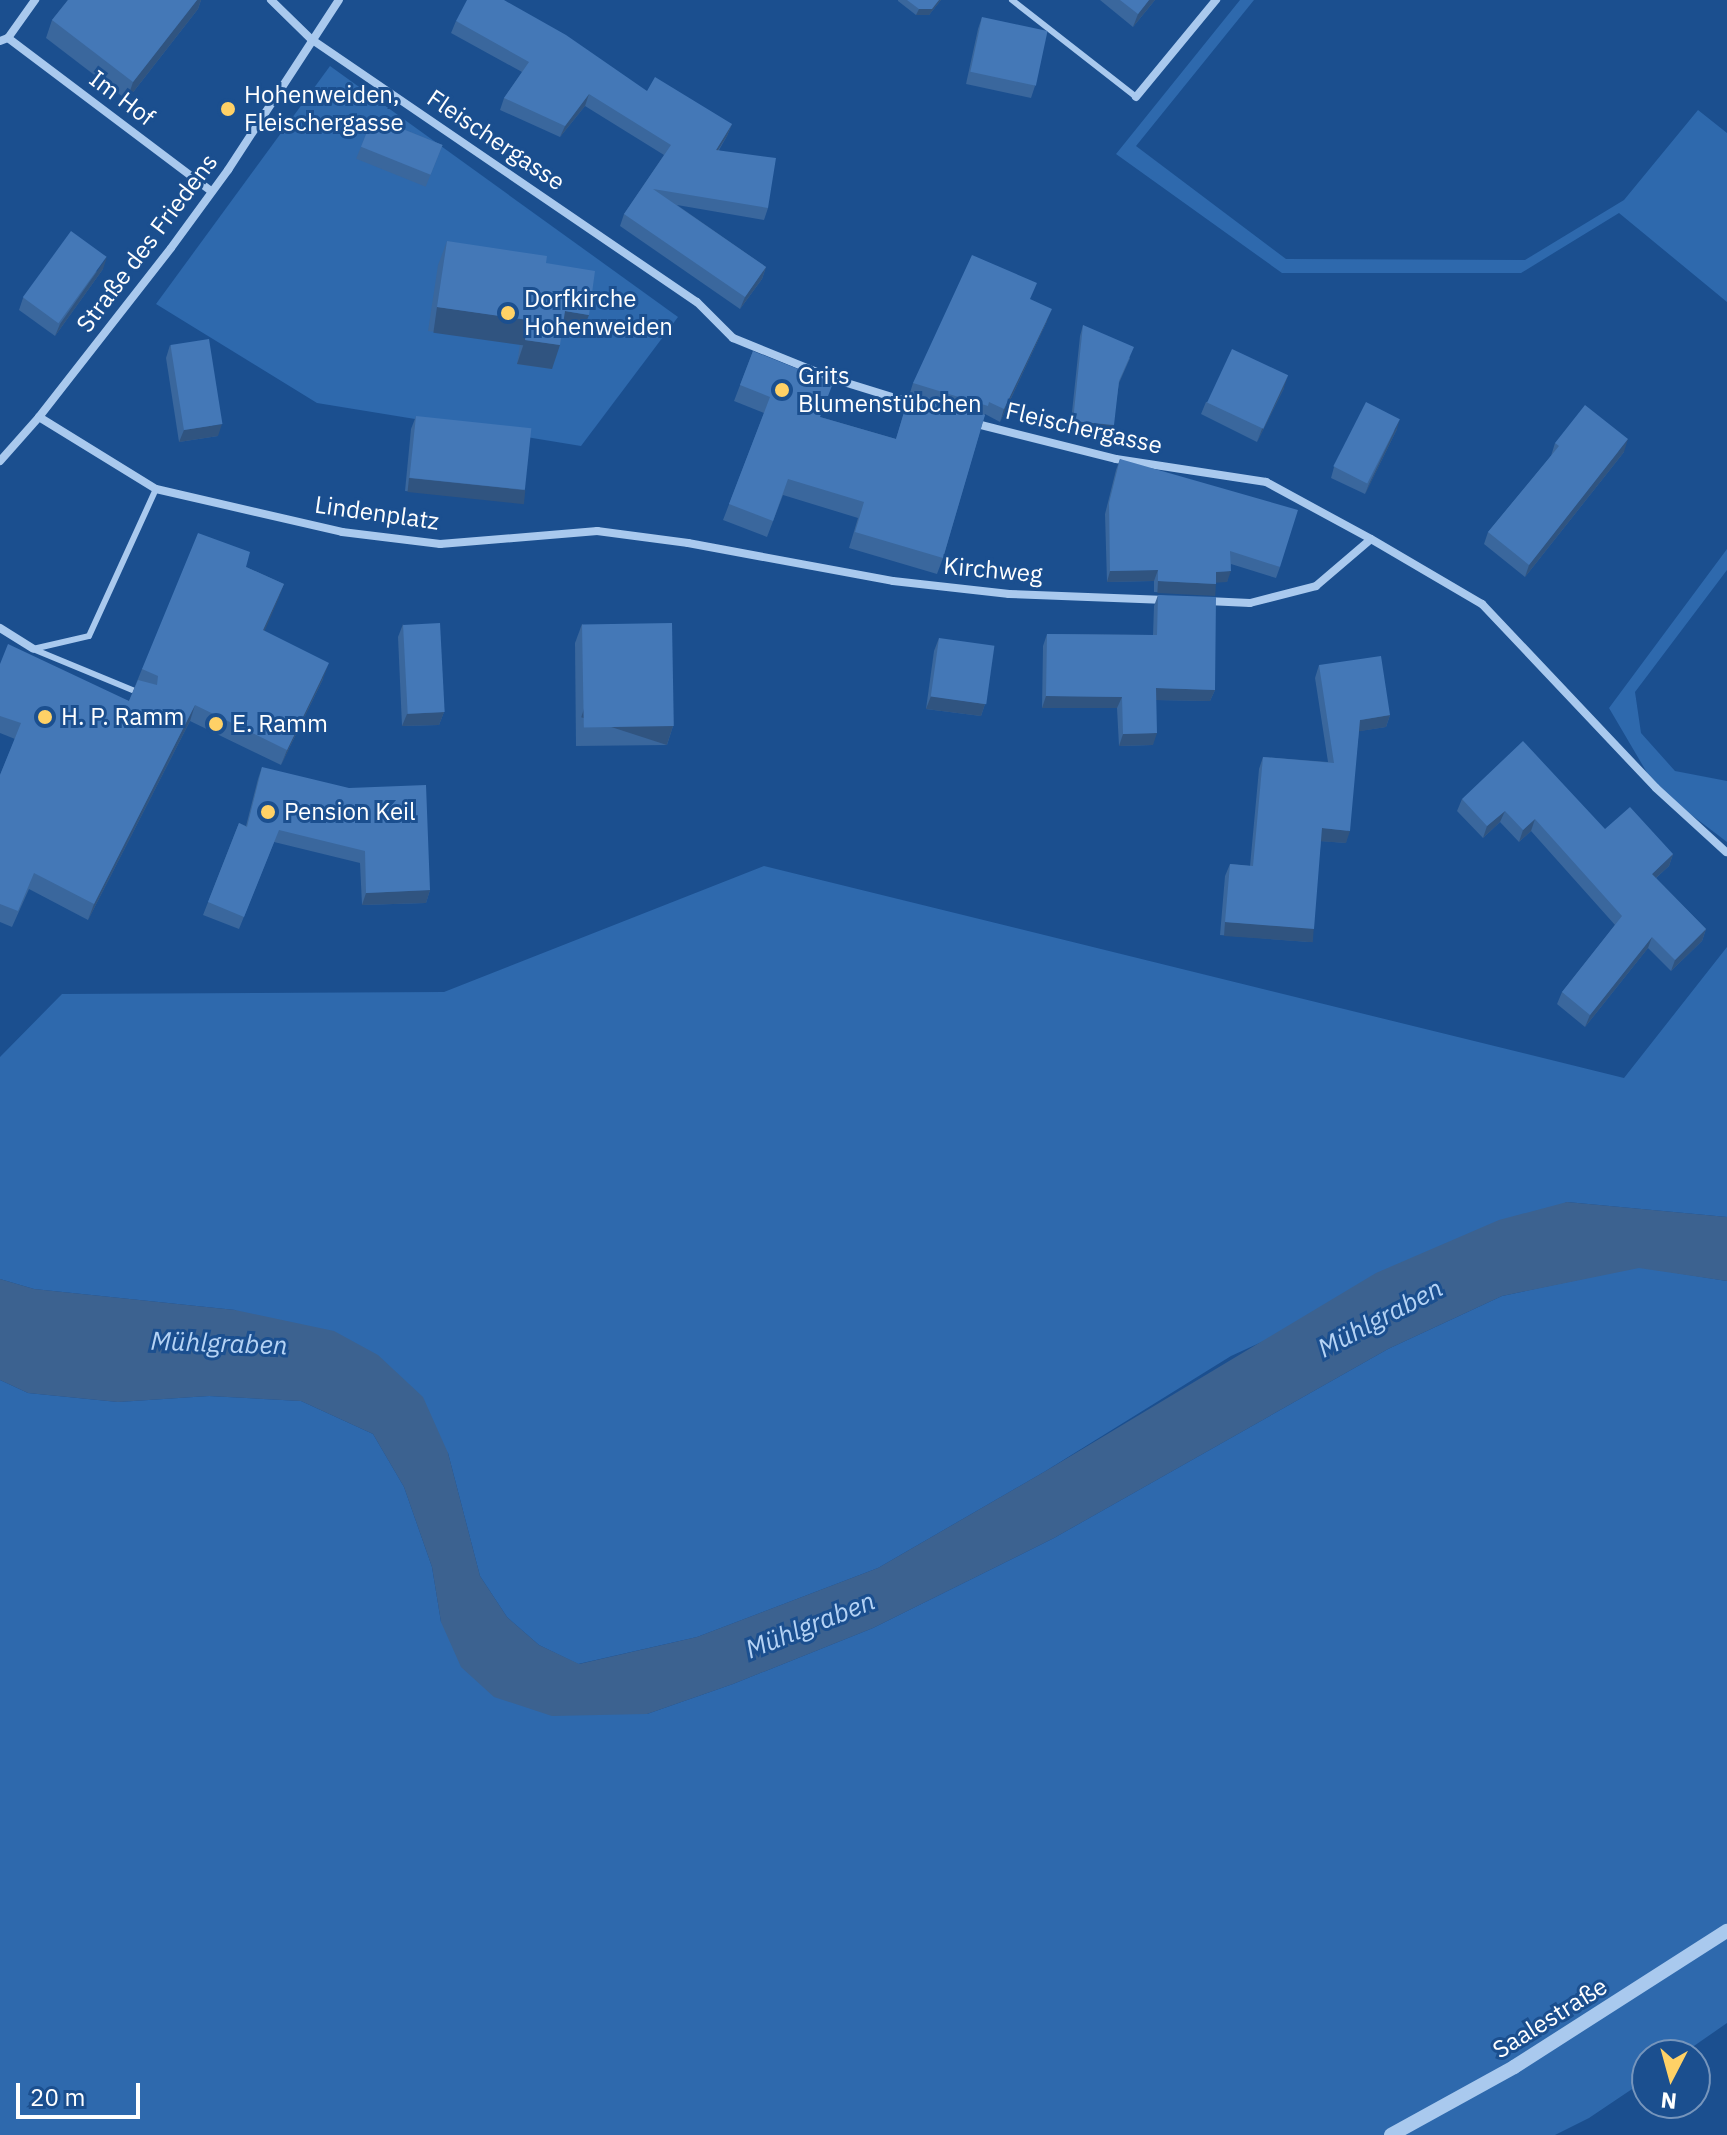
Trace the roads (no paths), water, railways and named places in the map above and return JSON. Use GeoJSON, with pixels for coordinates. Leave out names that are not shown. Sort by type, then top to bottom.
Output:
{"type":"FeatureCollection","features":[{"type":"Feature","properties":{"kind":"street","name":"Im Hof"},"geometry":{"type":"LineString","coordinates":[[35,0],[4,39],[211,191]]}},
{"type":"Feature","properties":{"kind":"street","name":"Fleischergasse"},"geometry":{"type":"LineString","coordinates":[[271,0],[311,39],[697,302],[733,338],[834,379],[924,408]]}},
{"type":"Feature","properties":{"kind":"street","name":"Straße des Friedens"},"geometry":{"type":"LineString","coordinates":[[0,461],[39,417],[211,191],[339,0]]}},
{"type":"Feature","properties":{"kind":"street"},"geometry":{"type":"LineString","coordinates":[[1136,97],[1216,0]]}},
{"type":"Feature","properties":{"kind":"street","name":"Lindenplatz"},"geometry":{"type":"LineString","coordinates":[[39,417],[156,489],[342,532],[440,544],[597,531]]}},
{"type":"Feature","properties":{"kind":"street","name":"Fleischergasse"},"geometry":{"type":"LineString","coordinates":[[969,422],[1116,459],[1266,482],[1371,539],[1482,604],[1656,788],[1726,852]]}},
{"type":"Feature","properties":{"kind":"street","name":"Kirchweg"},"geometry":{"type":"LineString","coordinates":[[597,531],[688,543],[893,581],[1009,594],[1175,600]]}},
{"type":"Feature","properties":{"kind":"street"},"geometry":{"type":"LineString","coordinates":[[1190,600],[1250,603],[1316,586],[1371,539]]}},
{"type":"Feature","properties":{"kind":"street"},"geometry":{"type":"LineString","coordinates":[[0,628],[33,649]]}},
{"type":"Feature","properties":{"kind":"street","name":"Saalestraße"},"geometry":{"type":"LineString","coordinates":[[1391,2135],[1514,2067],[1727,1931]]}},
{"type":"Feature","properties":{"kind":"lane"},"geometry":{"type":"LineString","coordinates":[[1012,0],[1136,97]]}},
{"type":"Feature","properties":{"kind":"lane"},"geometry":{"type":"LineString","coordinates":[[33,649],[89,636],[156,489]]}},
{"type":"Feature","properties":{"kind":"lane"},"geometry":{"type":"LineString","coordinates":[[33,649],[148,696]]}},
{"type":"Feature","properties":{"kind":"water","name":"Mühlgraben"},"geometry":{"type":"Polygon","coordinates":[[[1567,1202],[1727,1217],[1727,1281],[1639,1268],[1502,1296],[1388,1349],[1054,1538],[873,1628],[733,1684],[647,1714],[552,1716],[494,1697],[461,1667],[441,1622],[432,1567],[404,1487],[373,1434],[301,1401],[209,1396],[118,1402],[28,1393],[0,1380],[0,1279],[34,1289],[235,1310],[334,1331],[378,1355],[423,1397],[448,1453],[480,1576],[507,1617],[539,1645],[579,1664],[697,1637],[878,1568],[1376,1273],[1499,1220],[1567,1202]]]}},
{"type":"Feature","properties":{"kind":"place","name":"Hohenweiden, Fleischergasse"},"geometry":{"type":"Point","coordinates":[228,109]}},
{"type":"Feature","properties":{"kind":"place","name":"Dorfkirche Hohenweiden"},"geometry":{"type":"Point","coordinates":[508,313]}},
{"type":"Feature","properties":{"kind":"place","name":"Grits Blumenstübchen"},"geometry":{"type":"Point","coordinates":[782,390]}},
{"type":"Feature","properties":{"kind":"place","name":"H. P. Ramm"},"geometry":{"type":"Point","coordinates":[45,717]}},
{"type":"Feature","properties":{"kind":"place","name":"E. Ramm"},"geometry":{"type":"Point","coordinates":[216,724]}},
{"type":"Feature","properties":{"kind":"place","name":"Pension Keil"},"geometry":{"type":"Point","coordinates":[268,812]}}]}
